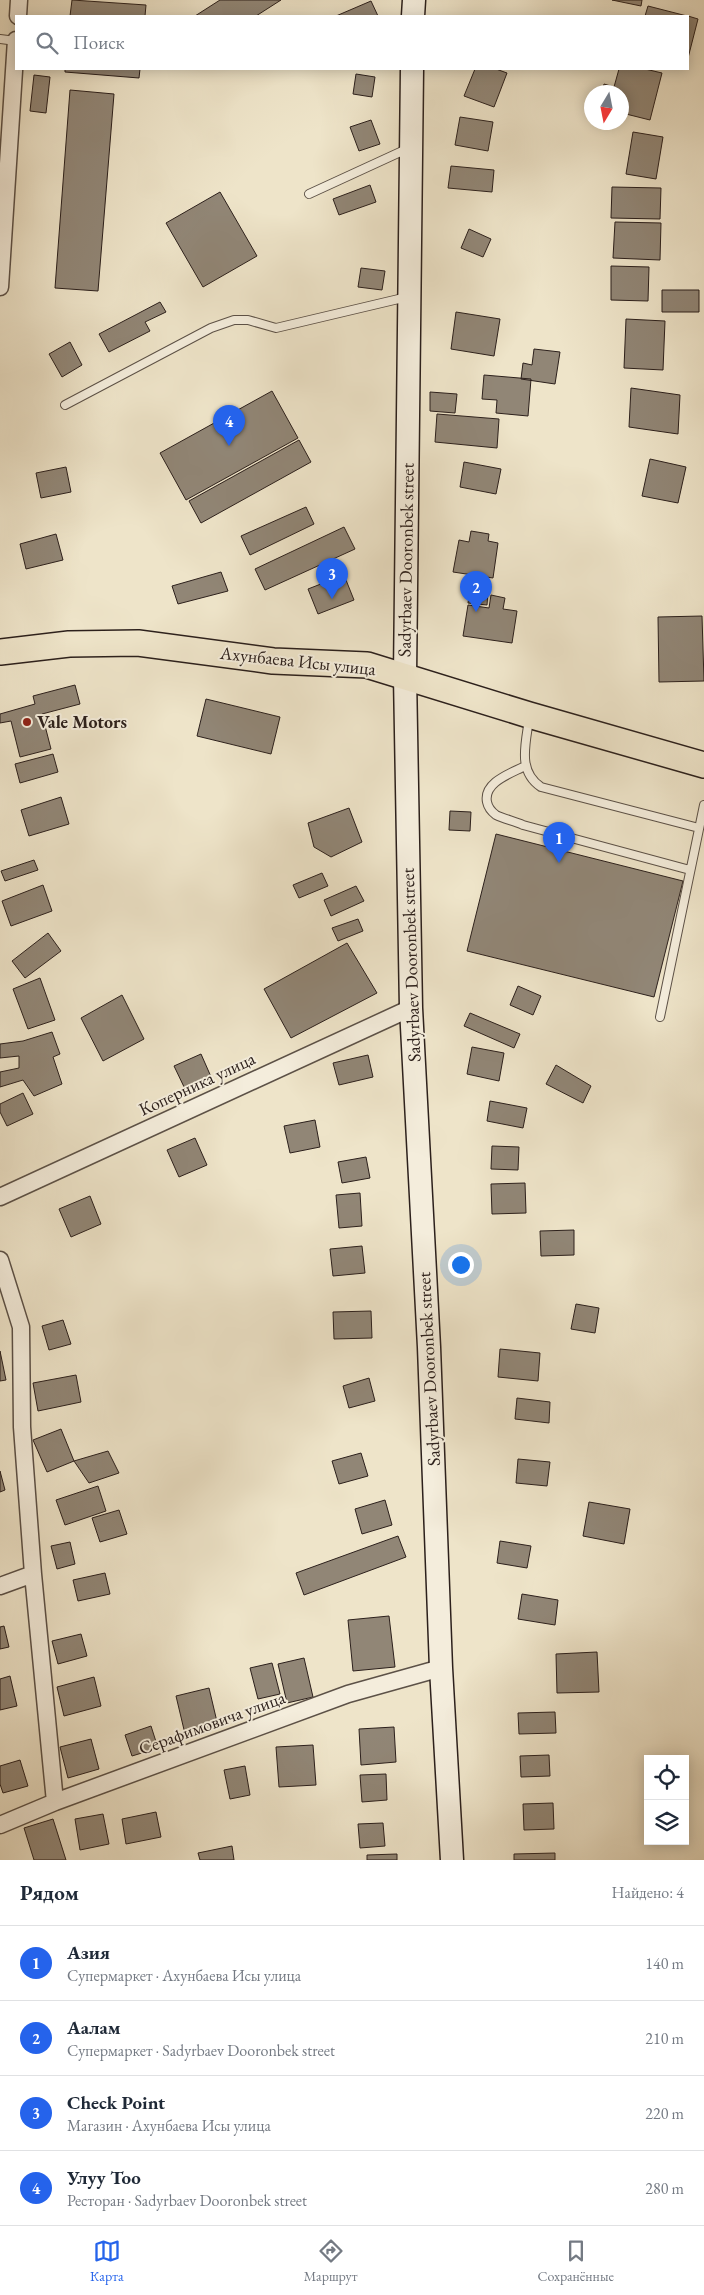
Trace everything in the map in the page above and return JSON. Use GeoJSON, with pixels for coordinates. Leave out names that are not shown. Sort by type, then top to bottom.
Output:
{"type":"FeatureCollection","features":[{"type":"Feature","properties":{"kind":"main road"},"geometry":{"type":"LineString","coordinates":[[413,15],[414,0]]}},
{"type":"Feature","properties":{"kind":"main road","name":"Sadyrbaev Dooronbek street"},"geometry":{"type":"LineString","coordinates":[[412,70],[405,676],[411,1008],[429,1347],[441,1668],[452,1860]]}},
{"type":"Feature","properties":{"kind":"main road","name":"Ахунбаева Исы улица"},"geometry":{"type":"LineString","coordinates":[[0,652],[69,644],[138,643],[274,661],[367,665],[529,715],[704,765]]}},
{"type":"Feature","properties":{"kind":"street"},"geometry":{"type":"LineString","coordinates":[[18,15],[19,0]]}},
{"type":"Feature","properties":{"kind":"street"},"geometry":{"type":"LineString","coordinates":[[0,287],[5,133],[15,48]]}},
{"type":"Feature","properties":{"kind":"street","name":"Коперника улица"},"geometry":{"type":"LineString","coordinates":[[0,1197],[411,1008]]}},
{"type":"Feature","properties":{"kind":"street"},"geometry":{"type":"LineString","coordinates":[[0,1260],[20,1327],[22,1427],[33,1574],[55,1802]]}},
{"type":"Feature","properties":{"kind":"street"},"geometry":{"type":"LineString","coordinates":[[0,1586],[33,1574]]}},
{"type":"Feature","properties":{"kind":"street","name":"Серафимовича улица"},"geometry":{"type":"LineString","coordinates":[[0,1825],[55,1802],[348,1694],[441,1668]]}},
{"type":"Feature","properties":{"kind":"lane"},"geometry":{"type":"LineString","coordinates":[[0,39],[15,40]]}},
{"type":"Feature","properties":{"kind":"lane"},"geometry":{"type":"LineString","coordinates":[[309,194],[411,147]]}},
{"type":"Feature","properties":{"kind":"lane"},"geometry":{"type":"LineString","coordinates":[[65,405],[211,328],[234,320],[248,320],[276,328],[409,297]]}},
{"type":"Feature","properties":{"kind":"lane"},"geometry":{"type":"LineString","coordinates":[[529,715],[524,759],[525,766],[534,782],[541,787],[699,828]]}},
{"type":"Feature","properties":{"kind":"lane"},"geometry":{"type":"LineString","coordinates":[[525,766],[504,777],[489,790],[487,803],[496,815],[523,825],[690,870]]}},
{"type":"Feature","properties":{"kind":"lane"},"geometry":{"type":"LineString","coordinates":[[660,1017],[704,805]]}},
{"type":"Feature","properties":{"kind":"building"},"geometry":{"type":"Polygon","coordinates":[[[72,0],[146,5],[145,15],[70,15],[72,0]]]}},
{"type":"Feature","properties":{"kind":"building"},"geometry":{"type":"Polygon","coordinates":[[[220,0],[281,0],[258,15],[197,15],[220,0]]]}},
{"type":"Feature","properties":{"kind":"building"},"geometry":{"type":"Polygon","coordinates":[[[612,0],[642,0],[641,6],[612,0]]]}},
{"type":"Feature","properties":{"kind":"building"},"geometry":{"type":"Polygon","coordinates":[[[371,1],[378,15],[338,15],[371,1]]]}},
{"type":"Feature","properties":{"kind":"building"},"geometry":{"type":"Polygon","coordinates":[[[648,6],[683,15],[645,15],[648,6]]]}},
{"type":"Feature","properties":{"kind":"building"},"geometry":{"type":"Polygon","coordinates":[[[689,16],[698,19],[689,54],[689,16]]]}},
{"type":"Feature","properties":{"kind":"building"},"geometry":{"type":"Polygon","coordinates":[[[65,70],[140,70],[139,78],[65,72],[65,70]]]}},
{"type":"Feature","properties":{"kind":"building"},"geometry":{"type":"Polygon","coordinates":[[[475,70],[499,70],[507,73],[494,107],[464,96],[475,70]]]}},
{"type":"Feature","properties":{"kind":"building"},"geometry":{"type":"Polygon","coordinates":[[[619,70],[649,70],[662,73],[650,120],[629,115],[629,85],[615,85],[619,70]]]}},
{"type":"Feature","properties":{"kind":"building"},"geometry":{"type":"Polygon","coordinates":[[[356,74],[375,77],[372,97],[353,94],[356,74]]]}},
{"type":"Feature","properties":{"kind":"building"},"geometry":{"type":"Polygon","coordinates":[[[34,75],[50,77],[46,113],[30,111],[34,75]]]}},
{"type":"Feature","properties":{"kind":"building"},"geometry":{"type":"Polygon","coordinates":[[[70,90],[114,94],[98,291],[55,288],[70,90]]]}},
{"type":"Feature","properties":{"kind":"building"},"geometry":{"type":"Polygon","coordinates":[[[460,117],[493,122],[488,151],[455,145],[460,117]]]}},
{"type":"Feature","properties":{"kind":"building"},"geometry":{"type":"Polygon","coordinates":[[[371,120],[380,144],[359,151],[350,127],[371,120]]]}},
{"type":"Feature","properties":{"kind":"building"},"geometry":{"type":"Polygon","coordinates":[[[633,132],[663,137],[656,179],[626,174],[633,132]]]}},
{"type":"Feature","properties":{"kind":"building"},"geometry":{"type":"Polygon","coordinates":[[[451,166],[494,170],[492,192],[448,188],[451,166]]]}},
{"type":"Feature","properties":{"kind":"building"},"geometry":{"type":"Polygon","coordinates":[[[370,185],[376,202],[339,215],[333,199],[370,185]]]}},
{"type":"Feature","properties":{"kind":"building"},"geometry":{"type":"Polygon","coordinates":[[[612,187],[661,188],[660,219],[611,218],[612,187]]]}},
{"type":"Feature","properties":{"kind":"building"},"geometry":{"type":"Polygon","coordinates":[[[220,192],[257,256],[203,287],[166,223],[220,192]]]}},
{"type":"Feature","properties":{"kind":"building"},"geometry":{"type":"Polygon","coordinates":[[[615,222],[661,223],[660,260],[613,258],[615,222]]]}},
{"type":"Feature","properties":{"kind":"building"},"geometry":{"type":"Polygon","coordinates":[[[469,229],[491,239],[483,257],[461,248],[469,229]]]}},
{"type":"Feature","properties":{"kind":"building"},"geometry":{"type":"Polygon","coordinates":[[[611,266],[649,267],[648,301],[611,300],[611,266]]]}},
{"type":"Feature","properties":{"kind":"building"},"geometry":{"type":"Polygon","coordinates":[[[361,268],[385,271],[382,290],[358,287],[361,268]]]}},
{"type":"Feature","properties":{"kind":"building"},"geometry":{"type":"Polygon","coordinates":[[[662,290],[699,290],[699,312],[662,312],[662,290]]]}},
{"type":"Feature","properties":{"kind":"building"},"geometry":{"type":"Polygon","coordinates":[[[160,302],[166,312],[145,322],[150,331],[109,352],[99,334],[160,302]]]}},
{"type":"Feature","properties":{"kind":"building"},"geometry":{"type":"Polygon","coordinates":[[[456,312],[500,319],[494,356],[451,349],[456,312]]]}},
{"type":"Feature","properties":{"kind":"building"},"geometry":{"type":"Polygon","coordinates":[[[626,319],[665,321],[663,370],[624,368],[626,319]]]}},
{"type":"Feature","properties":{"kind":"building"},"geometry":{"type":"Polygon","coordinates":[[[70,342],[82,365],[62,377],[49,354],[70,342]]]}},
{"type":"Feature","properties":{"kind":"building"},"geometry":{"type":"Polygon","coordinates":[[[534,349],[560,352],[555,384],[521,379],[523,363],[532,365],[534,349]]]}},
{"type":"Feature","properties":{"kind":"building"},"geometry":{"type":"Polygon","coordinates":[[[484,375],[531,379],[528,416],[496,413],[497,400],[482,399],[484,375]]]}},
{"type":"Feature","properties":{"kind":"building"},"geometry":{"type":"Polygon","coordinates":[[[631,388],[680,395],[678,434],[629,427],[631,388]]]}},
{"type":"Feature","properties":{"kind":"building"},"geometry":{"type":"Polygon","coordinates":[[[272,391],[298,438],[186,500],[160,453],[272,391]]]}},
{"type":"Feature","properties":{"kind":"building"},"geometry":{"type":"Polygon","coordinates":[[[430,392],[457,394],[455,413],[430,411],[430,392]]]}},
{"type":"Feature","properties":{"kind":"building"},"geometry":{"type":"Polygon","coordinates":[[[437,414],[499,419],[497,448],[435,442],[437,414]]]}},
{"type":"Feature","properties":{"kind":"building"},"geometry":{"type":"Polygon","coordinates":[[[299,440],[311,462],[201,523],[189,501],[299,440]]]}},
{"type":"Feature","properties":{"kind":"building"},"geometry":{"type":"Polygon","coordinates":[[[650,459],[686,467],[678,503],[642,496],[650,459]]]}},
{"type":"Feature","properties":{"kind":"building"},"geometry":{"type":"Polygon","coordinates":[[[464,462],[501,469],[496,494],[460,487],[464,462]]]}},
{"type":"Feature","properties":{"kind":"building"},"geometry":{"type":"Polygon","coordinates":[[[66,467],[71,492],[41,498],[36,473],[66,467]]]}},
{"type":"Feature","properties":{"kind":"building"},"geometry":{"type":"Polygon","coordinates":[[[306,507],[314,524],[250,555],[241,536],[306,507]]]}},
{"type":"Feature","properties":{"kind":"building"},"geometry":{"type":"Polygon","coordinates":[[[344,527],[355,549],[265,590],[255,569],[344,527]]]}},
{"type":"Feature","properties":{"kind":"building"},"geometry":{"type":"Polygon","coordinates":[[[471,531],[489,534],[488,541],[498,543],[493,578],[453,572],[459,540],[469,542],[471,531]]]}},
{"type":"Feature","properties":{"kind":"building"},"geometry":{"type":"Polygon","coordinates":[[[56,534],[63,560],[26,569],[20,544],[56,534]]]}},
{"type":"Feature","properties":{"kind":"building"},"geometry":{"type":"Polygon","coordinates":[[[221,572],[228,591],[178,604],[172,586],[221,572]]]}},
{"type":"Feature","properties":{"kind":"building"},"geometry":{"type":"Polygon","coordinates":[[[344,575],[354,600],[318,614],[308,589],[344,575]]]}},
{"type":"Feature","properties":{"kind":"building"},"geometry":{"type":"Polygon","coordinates":[[[470,589],[488,592],[487,605],[468,603],[470,589]]]}},
{"type":"Feature","properties":{"kind":"building"},"geometry":{"type":"Polygon","coordinates":[[[491,595],[505,598],[503,609],[517,611],[512,643],[463,636],[468,605],[489,608],[491,595]]]}},
{"type":"Feature","properties":{"kind":"building"},"geometry":{"type":"Polygon","coordinates":[[[702,616],[704,681],[659,682],[658,617],[702,616]]]}},
{"type":"Feature","properties":{"kind":"building","name":"Vale Motors"},"geometry":{"type":"Polygon","coordinates":[[[75,685],[80,704],[42,714],[51,749],[20,757],[11,721],[0,723],[0,714],[35,704],[33,696],[75,685]]]}},
{"type":"Feature","properties":{"kind":"building"},"geometry":{"type":"Polygon","coordinates":[[[206,699],[280,717],[271,754],[197,736],[206,699]]]}},
{"type":"Feature","properties":{"kind":"building"},"geometry":{"type":"Polygon","coordinates":[[[53,754],[58,772],[20,783],[15,764],[53,754]]]}},
{"type":"Feature","properties":{"kind":"building"},"geometry":{"type":"Polygon","coordinates":[[[61,797],[69,824],[29,836],[21,810],[61,797]]]}},
{"type":"Feature","properties":{"kind":"building"},"geometry":{"type":"Polygon","coordinates":[[[349,808],[362,842],[331,857],[314,847],[308,823],[349,808]]]}},
{"type":"Feature","properties":{"kind":"building"},"geometry":{"type":"Polygon","coordinates":[[[450,811],[471,812],[470,831],[449,830],[450,811]]]}},
{"type":"Feature","properties":{"kind":"building"},"geometry":{"type":"Polygon","coordinates":[[[496,834],[683,881],[654,997],[467,951],[496,834]]]}},
{"type":"Feature","properties":{"kind":"building"},"geometry":{"type":"Polygon","coordinates":[[[34,860],[38,870],[5,881],[1,871],[34,860]]]}},
{"type":"Feature","properties":{"kind":"building"},"geometry":{"type":"Polygon","coordinates":[[[322,873],[328,886],[299,898],[293,885],[322,873]]]}},
{"type":"Feature","properties":{"kind":"building"},"geometry":{"type":"Polygon","coordinates":[[[43,885],[52,911],[11,926],[2,901],[43,885]]]}},
{"type":"Feature","properties":{"kind":"building"},"geometry":{"type":"Polygon","coordinates":[[[356,886],[364,901],[331,916],[324,900],[356,886]]]}},
{"type":"Feature","properties":{"kind":"building"},"geometry":{"type":"Polygon","coordinates":[[[358,919],[363,931],[338,941],[332,928],[358,919]]]}},
{"type":"Feature","properties":{"kind":"building"},"geometry":{"type":"Polygon","coordinates":[[[48,933],[61,951],[25,978],[12,961],[48,933]]]}},
{"type":"Feature","properties":{"kind":"building"},"geometry":{"type":"Polygon","coordinates":[[[347,943],[377,993],[291,1038],[264,989],[347,943]]]}},
{"type":"Feature","properties":{"kind":"building"},"geometry":{"type":"Polygon","coordinates":[[[40,978],[55,1020],[28,1029],[13,989],[40,978]]]}},
{"type":"Feature","properties":{"kind":"building"},"geometry":{"type":"Polygon","coordinates":[[[518,986],[541,996],[533,1015],[510,1005],[518,986]]]}},
{"type":"Feature","properties":{"kind":"building"},"geometry":{"type":"Polygon","coordinates":[[[122,995],[144,1039],[103,1061],[81,1018],[122,995]]]}},
{"type":"Feature","properties":{"kind":"building"},"geometry":{"type":"Polygon","coordinates":[[[470,1013],[520,1034],[514,1048],[464,1026],[470,1013]]]}},
{"type":"Feature","properties":{"kind":"building"},"geometry":{"type":"Polygon","coordinates":[[[52,1032],[60,1054],[53,1057],[62,1084],[34,1096],[23,1080],[0,1087],[0,1072],[19,1068],[19,1056],[0,1058],[0,1044],[23,1041],[52,1032]]]}},
{"type":"Feature","properties":{"kind":"building"},"geometry":{"type":"Polygon","coordinates":[[[472,1047],[504,1053],[499,1081],[467,1074],[472,1047]]]}},
{"type":"Feature","properties":{"kind":"building"},"geometry":{"type":"Polygon","coordinates":[[[201,1054],[212,1079],[186,1091],[174,1066],[201,1054]]]}},
{"type":"Feature","properties":{"kind":"building"},"geometry":{"type":"Polygon","coordinates":[[[368,1055],[373,1077],[339,1085],[333,1063],[368,1055]]]}},
{"type":"Feature","properties":{"kind":"building"},"geometry":{"type":"Polygon","coordinates":[[[556,1065],[591,1086],[583,1103],[546,1084],[556,1065]]]}},
{"type":"Feature","properties":{"kind":"building"},"geometry":{"type":"Polygon","coordinates":[[[23,1093],[33,1114],[7,1126],[0,1112],[0,1104],[23,1093]]]}},
{"type":"Feature","properties":{"kind":"building"},"geometry":{"type":"Polygon","coordinates":[[[490,1101],[527,1108],[523,1128],[487,1121],[490,1101]]]}},
{"type":"Feature","properties":{"kind":"building"},"geometry":{"type":"Polygon","coordinates":[[[315,1120],[320,1147],[290,1153],[284,1126],[315,1120]]]}},
{"type":"Feature","properties":{"kind":"building"},"geometry":{"type":"Polygon","coordinates":[[[195,1138],[207,1165],[179,1177],[167,1150],[195,1138]]]}},
{"type":"Feature","properties":{"kind":"building"},"geometry":{"type":"Polygon","coordinates":[[[492,1146],[519,1147],[518,1170],[491,1169],[492,1146]]]}},
{"type":"Feature","properties":{"kind":"building"},"geometry":{"type":"Polygon","coordinates":[[[366,1157],[370,1178],[342,1183],[338,1162],[366,1157]]]}},
{"type":"Feature","properties":{"kind":"building"},"geometry":{"type":"Polygon","coordinates":[[[525,1183],[526,1213],[492,1214],[491,1184],[525,1183]]]}},
{"type":"Feature","properties":{"kind":"building"},"geometry":{"type":"Polygon","coordinates":[[[360,1193],[362,1226],[339,1228],[336,1195],[360,1193]]]}},
{"type":"Feature","properties":{"kind":"building"},"geometry":{"type":"Polygon","coordinates":[[[90,1196],[101,1224],[71,1237],[59,1209],[90,1196]]]}},
{"type":"Feature","properties":{"kind":"building"},"geometry":{"type":"Polygon","coordinates":[[[574,1230],[574,1255],[541,1256],[540,1231],[574,1230]]]}},
{"type":"Feature","properties":{"kind":"building"},"geometry":{"type":"Polygon","coordinates":[[[362,1246],[365,1273],[333,1276],[330,1249],[362,1246]]]}},
{"type":"Feature","properties":{"kind":"building"},"geometry":{"type":"Polygon","coordinates":[[[576,1304],[599,1308],[595,1333],[571,1329],[576,1304]]]}},
{"type":"Feature","properties":{"kind":"building"},"geometry":{"type":"Polygon","coordinates":[[[371,1311],[372,1338],[334,1339],[333,1312],[371,1311]]]}},
{"type":"Feature","properties":{"kind":"building"},"geometry":{"type":"Polygon","coordinates":[[[63,1320],[71,1344],[49,1350],[42,1326],[63,1320]]]}},
{"type":"Feature","properties":{"kind":"building"},"geometry":{"type":"Polygon","coordinates":[[[500,1349],[540,1353],[538,1381],[498,1377],[500,1349]]]}},
{"type":"Feature","properties":{"kind":"building"},"geometry":{"type":"Polygon","coordinates":[[[0,1351],[6,1380],[0,1381],[0,1351]]]}},
{"type":"Feature","properties":{"kind":"building"},"geometry":{"type":"Polygon","coordinates":[[[76,1375],[81,1402],[38,1411],[33,1383],[76,1375]]]}},
{"type":"Feature","properties":{"kind":"building"},"geometry":{"type":"Polygon","coordinates":[[[369,1378],[375,1401],[349,1408],[343,1386],[369,1378]]]}},
{"type":"Feature","properties":{"kind":"building"},"geometry":{"type":"Polygon","coordinates":[[[517,1398],[550,1402],[549,1423],[515,1419],[517,1398]]]}},
{"type":"Feature","properties":{"kind":"building"},"geometry":{"type":"Polygon","coordinates":[[[61,1429],[74,1461],[47,1472],[33,1440],[61,1429]]]}},
{"type":"Feature","properties":{"kind":"building"},"geometry":{"type":"Polygon","coordinates":[[[108,1451],[119,1473],[89,1483],[74,1461],[108,1451]]]}},
{"type":"Feature","properties":{"kind":"building"},"geometry":{"type":"Polygon","coordinates":[[[361,1453],[368,1476],[339,1484],[332,1461],[361,1453]]]}},
{"type":"Feature","properties":{"kind":"building"},"geometry":{"type":"Polygon","coordinates":[[[518,1459],[550,1462],[547,1486],[516,1483],[518,1459]]]}},
{"type":"Feature","properties":{"kind":"building"},"geometry":{"type":"Polygon","coordinates":[[[0,1471],[5,1490],[0,1492],[0,1471]]]}},
{"type":"Feature","properties":{"kind":"building"},"geometry":{"type":"Polygon","coordinates":[[[98,1486],[106,1511],[65,1525],[56,1500],[98,1486]]]}},
{"type":"Feature","properties":{"kind":"building"},"geometry":{"type":"Polygon","coordinates":[[[385,1500],[392,1525],[362,1534],[355,1509],[385,1500]]]}},
{"type":"Feature","properties":{"kind":"building"},"geometry":{"type":"Polygon","coordinates":[[[589,1502],[630,1509],[624,1544],[583,1536],[589,1502]]]}},
{"type":"Feature","properties":{"kind":"building"},"geometry":{"type":"Polygon","coordinates":[[[119,1510],[127,1534],[100,1542],[92,1518],[119,1510]]]}},
{"type":"Feature","properties":{"kind":"building"},"geometry":{"type":"Polygon","coordinates":[[[398,1536],[406,1557],[304,1595],[296,1573],[398,1536]]]}},
{"type":"Feature","properties":{"kind":"building"},"geometry":{"type":"Polygon","coordinates":[[[500,1541],[531,1546],[527,1568],[497,1563],[500,1541]]]}},
{"type":"Feature","properties":{"kind":"building"},"geometry":{"type":"Polygon","coordinates":[[[70,1542],[75,1564],[57,1569],[51,1546],[70,1542]]]}},
{"type":"Feature","properties":{"kind":"building"},"geometry":{"type":"Polygon","coordinates":[[[105,1573],[110,1594],[78,1601],[73,1580],[105,1573]]]}},
{"type":"Feature","properties":{"kind":"building"},"geometry":{"type":"Polygon","coordinates":[[[522,1594],[558,1600],[555,1625],[518,1619],[522,1594]]]}},
{"type":"Feature","properties":{"kind":"building"},"geometry":{"type":"Polygon","coordinates":[[[389,1616],[395,1667],[353,1671],[348,1620],[389,1616]]]}},
{"type":"Feature","properties":{"kind":"building"},"geometry":{"type":"Polygon","coordinates":[[[4,1626],[9,1647],[0,1649],[0,1627],[4,1626]]]}},
{"type":"Feature","properties":{"kind":"building"},"geometry":{"type":"Polygon","coordinates":[[[81,1634],[87,1656],[58,1664],[52,1641],[81,1634]]]}},
{"type":"Feature","properties":{"kind":"building"},"geometry":{"type":"Polygon","coordinates":[[[597,1652],[599,1692],[557,1693],[556,1654],[597,1652]]]}},
{"type":"Feature","properties":{"kind":"building"},"geometry":{"type":"Polygon","coordinates":[[[304,1658],[313,1697],[287,1703],[278,1664],[304,1658]]]}},
{"type":"Feature","properties":{"kind":"building"},"geometry":{"type":"Polygon","coordinates":[[[272,1663],[280,1694],[258,1699],[250,1668],[272,1663]]]}},
{"type":"Feature","properties":{"kind":"building"},"geometry":{"type":"Polygon","coordinates":[[[10,1676],[17,1706],[0,1710],[0,1679],[10,1676]]]}},
{"type":"Feature","properties":{"kind":"building"},"geometry":{"type":"Polygon","coordinates":[[[94,1677],[101,1706],[64,1716],[57,1687],[94,1677]]]}},
{"type":"Feature","properties":{"kind":"building"},"geometry":{"type":"Polygon","coordinates":[[[209,1688],[218,1726],[185,1734],[176,1696],[209,1688]]]}},
{"type":"Feature","properties":{"kind":"building"},"geometry":{"type":"Polygon","coordinates":[[[555,1712],[556,1733],[519,1734],[518,1713],[555,1712]]]}},
{"type":"Feature","properties":{"kind":"building"},"geometry":{"type":"Polygon","coordinates":[[[151,1726],[158,1748],[132,1756],[125,1735],[151,1726]]]}},
{"type":"Feature","properties":{"kind":"building"},"geometry":{"type":"Polygon","coordinates":[[[394,1727],[396,1762],[361,1765],[359,1729],[394,1727]]]}},
{"type":"Feature","properties":{"kind":"building"},"geometry":{"type":"Polygon","coordinates":[[[91,1739],[99,1769],[68,1778],[60,1747],[91,1739]]]}},
{"type":"Feature","properties":{"kind":"building"},"geometry":{"type":"Polygon","coordinates":[[[313,1745],[316,1785],[279,1787],[276,1747],[313,1745]]]}},
{"type":"Feature","properties":{"kind":"building"},"geometry":{"type":"Polygon","coordinates":[[[549,1755],[550,1776],[521,1777],[520,1756],[549,1755]]]}},
{"type":"Feature","properties":{"kind":"building"},"geometry":{"type":"Polygon","coordinates":[[[20,1760],[28,1786],[3,1793],[0,1784],[0,1766],[20,1760]]]}},
{"type":"Feature","properties":{"kind":"building"},"geometry":{"type":"Polygon","coordinates":[[[245,1766],[250,1795],[230,1799],[224,1770],[245,1766]]]}},
{"type":"Feature","properties":{"kind":"building"},"geometry":{"type":"Polygon","coordinates":[[[386,1774],[387,1800],[362,1802],[360,1775],[386,1774]]]}},
{"type":"Feature","properties":{"kind":"building"},"geometry":{"type":"Polygon","coordinates":[[[553,1803],[554,1829],[524,1830],[523,1804],[553,1803]]]}},
{"type":"Feature","properties":{"kind":"building"},"geometry":{"type":"Polygon","coordinates":[[[156,1812],[161,1837],[126,1844],[122,1819],[156,1812]]]}},
{"type":"Feature","properties":{"kind":"building"},"geometry":{"type":"Polygon","coordinates":[[[103,1814],[109,1844],[80,1850],[75,1819],[103,1814]]]}},
{"type":"Feature","properties":{"kind":"building"},"geometry":{"type":"Polygon","coordinates":[[[53,1819],[66,1860],[34,1860],[24,1828],[53,1819]]]}},
{"type":"Feature","properties":{"kind":"building"},"geometry":{"type":"Polygon","coordinates":[[[383,1823],[385,1846],[360,1848],[358,1824],[383,1823]]]}},
{"type":"Feature","properties":{"kind":"building"},"geometry":{"type":"Polygon","coordinates":[[[232,1846],[234,1860],[200,1860],[198,1853],[232,1846]]]}},
{"type":"Feature","properties":{"kind":"building"},"geometry":{"type":"Polygon","coordinates":[[[555,1853],[555,1860],[514,1860],[514,1854],[555,1853]]]}},
{"type":"Feature","properties":{"kind":"building"},"geometry":{"type":"Polygon","coordinates":[[[397,1854],[397,1860],[367,1860],[367,1855],[397,1854]]]}},
{"type":"Feature","properties":{"kind":"place","name":"Улуу Тоо"},"geometry":{"type":"Point","coordinates":[229,446]}},
{"type":"Feature","properties":{"kind":"place","name":"Check Point"},"geometry":{"type":"Point","coordinates":[332,599]}},
{"type":"Feature","properties":{"kind":"place","name":"Аалам"},"geometry":{"type":"Point","coordinates":[476,612]}},
{"type":"Feature","properties":{"kind":"place","name":"Vale Motors"},"geometry":{"type":"Point","coordinates":[27,722]}},
{"type":"Feature","properties":{"kind":"place","name":"Азия"},"geometry":{"type":"Point","coordinates":[559,863]}}]}
